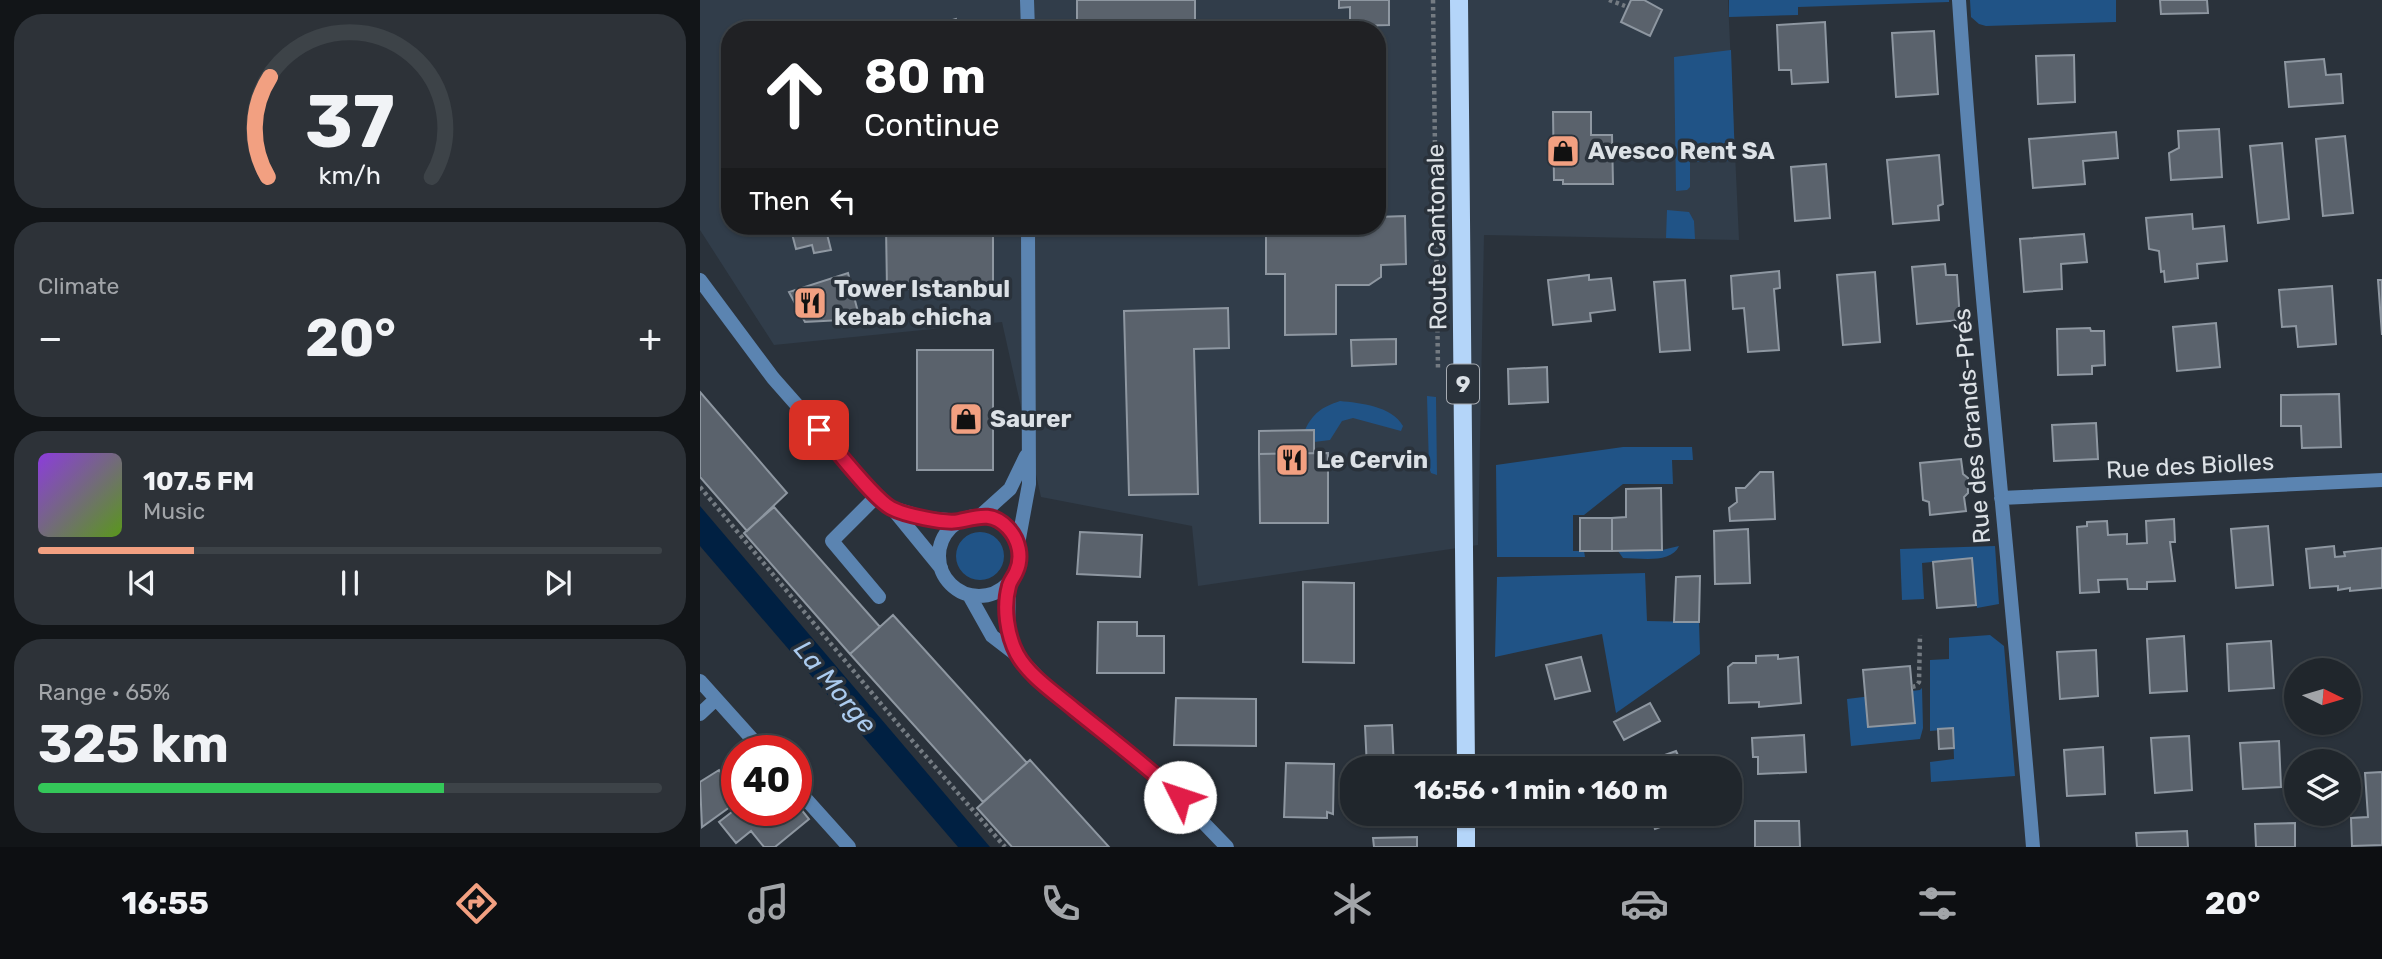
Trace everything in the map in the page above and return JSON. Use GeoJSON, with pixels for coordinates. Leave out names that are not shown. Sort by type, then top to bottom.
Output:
{"type":"FeatureCollection","features":[{"type":"Feature","properties":{"kind":"main road","name":"Route Cantonale"},"geometry":{"type":"LineString","coordinates":[[1459,0],[1466,756]]}},
{"type":"Feature","properties":{"kind":"main road"},"geometry":{"type":"LineString","coordinates":[[1466,826],[1466,847]]}},
{"type":"Feature","properties":{"kind":"street"},"geometry":{"type":"LineString","coordinates":[[1027,0],[1028,21]]}},
{"type":"Feature","properties":{"kind":"street","name":"Rue des Grands-Prés"},"geometry":{"type":"LineString","coordinates":[[1959,0],[2033,847]]}},
{"type":"Feature","properties":{"kind":"street"},"geometry":{"type":"LineString","coordinates":[[700,280],[773,378],[877,496],[891,508],[954,587],[969,595],[990,595],[1009,583],[1018,568],[1018,544],[1028,492],[1028,235]]}},
{"type":"Feature","properties":{"kind":"street"},"geometry":{"type":"LineString","coordinates":[[891,508],[926,518],[959,521],[980,516],[1016,481],[1028,451]]}},
{"type":"Feature","properties":{"kind":"street","name":"Rue des Biolles"},"geometry":{"type":"LineString","coordinates":[[2001,498],[2382,480]]}},
{"type":"Feature","properties":{"kind":"street"},"geometry":{"type":"LineString","coordinates":[[877,496],[832,541],[880,597]]}},
{"type":"Feature","properties":{"kind":"street"},"geometry":{"type":"LineString","coordinates":[[980,516],[1003,523],[1018,544]]}},
{"type":"Feature","properties":{"kind":"street"},"geometry":{"type":"LineString","coordinates":[[941,568],[941,545],[948,531],[959,521]]}},
{"type":"Feature","properties":{"kind":"street"},"geometry":{"type":"LineString","coordinates":[[1009,583],[1008,630],[1018,656]]}},
{"type":"Feature","properties":{"kind":"street"},"geometry":{"type":"LineString","coordinates":[[969,595],[992,636],[1018,656],[1047,687],[1169,787],[1227,847]]}},
{"type":"Feature","properties":{"kind":"street"},"geometry":{"type":"LineString","coordinates":[[700,681],[749,735]]}},
{"type":"Feature","properties":{"kind":"street"},"geometry":{"type":"LineString","coordinates":[[700,714],[716,699]]}},
{"type":"Feature","properties":{"kind":"street"},"geometry":{"type":"LineString","coordinates":[[812,806],[849,847]]}},
{"type":"Feature","properties":{"kind":"path"},"geometry":{"type":"LineString","coordinates":[[1433,0],[1438,373]]}},
{"type":"Feature","properties":{"kind":"path"},"geometry":{"type":"LineString","coordinates":[[1609,0],[1625,6]]}},
{"type":"Feature","properties":{"kind":"path"},"geometry":{"type":"LineString","coordinates":[[700,487],[1005,847]]}},
{"type":"Feature","properties":{"kind":"path"},"geometry":{"type":"LineString","coordinates":[[1912,687],[1919,682],[1920,635]]}},
{"type":"Feature","properties":{"kind":"shaded area"},"geometry":{"type":"Polygon","coordinates":[[[700,0],[1728,0],[1739,240],[1484,235],[1478,545],[1198,586],[1192,526],[1041,497],[1002,322],[774,345],[700,230],[700,0]]]}},
{"type":"Feature","properties":{"kind":"shaded area"},"geometry":{"type":"Polygon","coordinates":[[[1729,0],[1949,2],[1798,7],[1798,15],[1729,17],[1729,0]]]}},
{"type":"Feature","properties":{"kind":"shaded area"},"geometry":{"type":"Polygon","coordinates":[[[1970,0],[2116,0],[2116,22],[1986,26],[1971,17],[1970,0]]]}},
{"type":"Feature","properties":{"kind":"shaded area"},"geometry":{"type":"Polygon","coordinates":[[[1731,50],[1735,161],[1690,162],[1690,187],[1676,191],[1674,57],[1731,50]]]}},
{"type":"Feature","properties":{"kind":"shaded area"},"geometry":{"type":"Polygon","coordinates":[[[1667,210],[1689,212],[1694,221],[1695,239],[1666,238],[1667,210]]]}},
{"type":"Feature","properties":{"kind":"shaded area"},"geometry":{"type":"Polygon","coordinates":[[[1427,396],[1436,397],[1437,475],[1431,473],[1429,467],[1427,396]]]}},
{"type":"Feature","properties":{"kind":"shaded area"},"geometry":{"type":"Polygon","coordinates":[[[1340,401],[1384,410],[1398,419],[1403,426],[1401,431],[1353,418],[1342,421],[1330,440],[1314,442],[1314,430],[1305,430],[1311,419],[1319,411],[1340,401]]]}},
{"type":"Feature","properties":{"kind":"shaded area"},"geometry":{"type":"Polygon","coordinates":[[[1623,447],[1692,447],[1693,460],[1672,460],[1673,484],[1623,484],[1584,515],[1573,515],[1573,551],[1584,551],[1585,557],[1497,557],[1496,465],[1623,447]]]}},
{"type":"Feature","properties":{"kind":"shaded area"},"geometry":{"type":"Polygon","coordinates":[[[980,532],[989,533],[997,539],[1003,547],[1003,565],[997,573],[989,579],[980,580],[971,579],[963,573],[957,565],[956,556],[957,547],[963,539],[971,533],[980,532]]]}},
{"type":"Feature","properties":{"kind":"shaded area"},"geometry":{"type":"Polygon","coordinates":[[[1679,546],[1675,552],[1654,559],[1623,558],[1618,551],[1662,550],[1679,546]]]}},
{"type":"Feature","properties":{"kind":"shaded area"},"geometry":{"type":"Polygon","coordinates":[[[1995,546],[1999,604],[1977,608],[1972,558],[1922,563],[1924,599],[1902,600],[1900,549],[1995,546]]]}},
{"type":"Feature","properties":{"kind":"shaded area"},"geometry":{"type":"Polygon","coordinates":[[[1645,573],[1647,621],[1699,622],[1700,654],[1616,713],[1602,634],[1495,657],[1497,577],[1645,573]]]}},
{"type":"Feature","properties":{"kind":"shaded area"},"geometry":{"type":"Polygon","coordinates":[[[1990,635],[2004,646],[2015,776],[1931,782],[1930,762],[1954,759],[1953,729],[1930,731],[1930,660],[1949,659],[1949,638],[1990,635]]]}},
{"type":"Feature","properties":{"kind":"shaded area"},"geometry":{"type":"Polygon","coordinates":[[[1922,688],[1923,728],[1920,739],[1851,746],[1847,699],[1922,688]]]}},
{"type":"Feature","properties":{"kind":"water","name":"La Morge"},"geometry":{"type":"Polygon","coordinates":[[[700,506],[990,847],[958,847],[700,546],[700,506]]]}},
{"type":"Feature","properties":{"kind":"building"},"geometry":{"type":"Polygon","coordinates":[[[1077,0],[1195,0],[1195,21],[1077,21],[1077,0]]]}},
{"type":"Feature","properties":{"kind":"building"},"geometry":{"type":"Polygon","coordinates":[[[1339,0],[1389,0],[1389,25],[1386,25],[1386,21],[1350,21],[1350,7],[1339,8],[1339,0]]]}},
{"type":"Feature","properties":{"kind":"building"},"geometry":{"type":"Polygon","coordinates":[[[1631,0],[1644,0],[1662,10],[1650,36],[1621,22],[1631,0]]]}},
{"type":"Feature","properties":{"kind":"building"},"geometry":{"type":"Polygon","coordinates":[[[2160,0],[2207,0],[2208,13],[2161,14],[2160,0]]]}},
{"type":"Feature","properties":{"kind":"building"},"geometry":{"type":"Polygon","coordinates":[[[1825,22],[1828,82],[1792,84],[1791,70],[1779,70],[1777,25],[1825,22]]]}},
{"type":"Feature","properties":{"kind":"building"},"geometry":{"type":"Polygon","coordinates":[[[1934,31],[1938,94],[1896,97],[1892,33],[1934,31]]]}},
{"type":"Feature","properties":{"kind":"building"},"geometry":{"type":"Polygon","coordinates":[[[2074,55],[2075,102],[2038,104],[2036,56],[2074,55]]]}},
{"type":"Feature","properties":{"kind":"building"},"geometry":{"type":"Polygon","coordinates":[[[2324,59],[2326,75],[2341,74],[2343,103],[2289,107],[2285,62],[2324,59]]]}},
{"type":"Feature","properties":{"kind":"building"},"geometry":{"type":"Polygon","coordinates":[[[1553,112],[1591,112],[1591,135],[1612,135],[1613,184],[1563,184],[1563,180],[1554,180],[1553,112]]]}},
{"type":"Feature","properties":{"kind":"building"},"geometry":{"type":"Polygon","coordinates":[[[2219,129],[2222,177],[2171,180],[2169,153],[2179,148],[2178,131],[2219,129]]]}},
{"type":"Feature","properties":{"kind":"building"},"geometry":{"type":"Polygon","coordinates":[[[2116,132],[2118,158],[2083,161],[2085,184],[2033,188],[2029,139],[2116,132]]]}},
{"type":"Feature","properties":{"kind":"building"},"geometry":{"type":"Polygon","coordinates":[[[2345,136],[2353,213],[2323,216],[2316,139],[2345,136]]]}},
{"type":"Feature","properties":{"kind":"building"},"geometry":{"type":"Polygon","coordinates":[[[2282,143],[2289,219],[2258,223],[2250,146],[2282,143]]]}},
{"type":"Feature","properties":{"kind":"building"},"geometry":{"type":"Polygon","coordinates":[[[1939,155],[1943,204],[1938,206],[1939,220],[1893,224],[1887,160],[1939,155]]]}},
{"type":"Feature","properties":{"kind":"building"},"geometry":{"type":"Polygon","coordinates":[[[1826,164],[1830,218],[1795,221],[1791,167],[1826,164]]]}},
{"type":"Feature","properties":{"kind":"building"},"geometry":{"type":"Polygon","coordinates":[[[2192,214],[2193,229],[2224,226],[2227,261],[2197,264],[2198,278],[2165,282],[2159,251],[2149,249],[2146,218],[2192,214]]]}},
{"type":"Feature","properties":{"kind":"building"},"geometry":{"type":"Polygon","coordinates":[[[1405,216],[1406,264],[1381,265],[1381,277],[1369,285],[1336,285],[1336,334],[1285,335],[1285,274],[1266,274],[1266,235],[1386,235],[1386,217],[1405,216]]]}},
{"type":"Feature","properties":{"kind":"building"},"geometry":{"type":"Polygon","coordinates":[[[2084,234],[2087,262],[2061,264],[2062,289],[2024,292],[2020,239],[2084,234]]]}},
{"type":"Feature","properties":{"kind":"building"},"geometry":{"type":"Polygon","coordinates":[[[792,235],[827,235],[831,250],[814,253],[812,245],[796,249],[792,235]]]}},
{"type":"Feature","properties":{"kind":"building"},"geometry":{"type":"Polygon","coordinates":[[[886,235],[993,235],[993,288],[887,289],[886,235]]]}},
{"type":"Feature","properties":{"kind":"building"},"geometry":{"type":"Polygon","coordinates":[[[1945,264],[1946,275],[1957,275],[1960,320],[1917,324],[1912,267],[1945,264]]]}},
{"type":"Feature","properties":{"kind":"building"},"geometry":{"type":"Polygon","coordinates":[[[1779,271],[1780,288],[1774,289],[1779,350],[1748,352],[1744,308],[1733,309],[1731,276],[1779,271]]]}},
{"type":"Feature","properties":{"kind":"building"},"geometry":{"type":"Polygon","coordinates":[[[1875,272],[1880,342],[1843,345],[1837,275],[1875,272]]]}},
{"type":"Feature","properties":{"kind":"building"},"geometry":{"type":"Polygon","coordinates":[[[848,273],[859,316],[805,322],[789,292],[848,273]]]}},
{"type":"Feature","properties":{"kind":"building"},"geometry":{"type":"Polygon","coordinates":[[[1589,275],[1589,280],[1611,278],[1615,310],[1590,313],[1591,321],[1553,325],[1548,280],[1589,275]]]}},
{"type":"Feature","properties":{"kind":"building"},"geometry":{"type":"Polygon","coordinates":[[[1685,280],[1690,350],[1660,352],[1654,282],[1685,280]]]}},
{"type":"Feature","properties":{"kind":"building"},"geometry":{"type":"Polygon","coordinates":[[[2378,280],[2382,280],[2382,335],[2378,280]]]}},
{"type":"Feature","properties":{"kind":"building"},"geometry":{"type":"Polygon","coordinates":[[[2332,286],[2336,344],[2298,347],[2296,326],[2282,327],[2279,290],[2332,286]]]}},
{"type":"Feature","properties":{"kind":"building"},"geometry":{"type":"Polygon","coordinates":[[[1228,308],[1229,348],[1194,349],[1198,494],[1129,495],[1124,311],[1228,308]]]}},
{"type":"Feature","properties":{"kind":"building"},"geometry":{"type":"Polygon","coordinates":[[[2216,323],[2220,367],[2177,371],[2173,327],[2216,323]]]}},
{"type":"Feature","properties":{"kind":"building"},"geometry":{"type":"Polygon","coordinates":[[[2090,328],[2091,331],[2104,331],[2105,365],[2092,366],[2092,374],[2058,375],[2057,329],[2090,328]]]}},
{"type":"Feature","properties":{"kind":"building"},"geometry":{"type":"Polygon","coordinates":[[[1396,339],[1396,364],[1352,366],[1351,340],[1396,339]]]}},
{"type":"Feature","properties":{"kind":"building"},"geometry":{"type":"Polygon","coordinates":[[[917,350],[993,350],[993,470],[917,470],[917,350]]]}},
{"type":"Feature","properties":{"kind":"building"},"geometry":{"type":"Polygon","coordinates":[[[1547,367],[1548,402],[1509,404],[1508,369],[1547,367]]]}},
{"type":"Feature","properties":{"kind":"building"},"geometry":{"type":"Polygon","coordinates":[[[700,392],[787,493],[747,531],[700,477],[700,392]]]}},
{"type":"Feature","properties":{"kind":"building"},"geometry":{"type":"Polygon","coordinates":[[[2339,394],[2341,447],[2302,448],[2301,426],[2281,426],[2281,395],[2339,394]]]}},
{"type":"Feature","properties":{"kind":"building"},"geometry":{"type":"Polygon","coordinates":[[[2096,423],[2098,459],[2054,461],[2052,425],[2096,423]]]}},
{"type":"Feature","properties":{"kind":"building"},"geometry":{"type":"Polygon","coordinates":[[[1314,430],[1314,453],[1259,454],[1259,431],[1314,430]]]}},
{"type":"Feature","properties":{"kind":"building"},"geometry":{"type":"Polygon","coordinates":[[[1328,453],[1328,523],[1260,523],[1259,454],[1328,453]]]}},
{"type":"Feature","properties":{"kind":"building"},"geometry":{"type":"Polygon","coordinates":[[[1961,459],[1963,474],[1968,478],[1968,493],[1964,497],[1966,511],[1930,515],[1929,502],[1923,500],[1920,463],[1961,459]]]}},
{"type":"Feature","properties":{"kind":"building"},"geometry":{"type":"Polygon","coordinates":[[[1760,472],[1773,472],[1775,519],[1730,521],[1729,508],[1737,502],[1736,488],[1745,488],[1760,472]]]}},
{"type":"Feature","properties":{"kind":"building"},"geometry":{"type":"Polygon","coordinates":[[[1661,488],[1662,550],[1612,551],[1612,518],[1626,517],[1626,489],[1661,488]]]}},
{"type":"Feature","properties":{"kind":"building"},"geometry":{"type":"Polygon","coordinates":[[[774,507],[880,627],[850,654],[744,533],[774,507]]]}},
{"type":"Feature","properties":{"kind":"building"},"geometry":{"type":"Polygon","coordinates":[[[1580,518],[1612,518],[1612,551],[1580,551],[1580,518]]]}},
{"type":"Feature","properties":{"kind":"building"},"geometry":{"type":"Polygon","coordinates":[[[2174,519],[2175,542],[2170,542],[2175,581],[2147,582],[2147,589],[2128,589],[2127,579],[2098,580],[2099,592],[2080,593],[2077,527],[2087,526],[2087,522],[2107,521],[2108,535],[2127,534],[2127,544],[2147,543],[2146,521],[2174,519]]]}},
{"type":"Feature","properties":{"kind":"building"},"geometry":{"type":"Polygon","coordinates":[[[2268,526],[2273,585],[2236,588],[2231,529],[2268,526]]]}},
{"type":"Feature","properties":{"kind":"building"},"geometry":{"type":"Polygon","coordinates":[[[1748,529],[1750,583],[1715,584],[1714,531],[1748,529]]]}},
{"type":"Feature","properties":{"kind":"building"},"geometry":{"type":"Polygon","coordinates":[[[1080,532],[1142,535],[1140,577],[1077,574],[1080,532]]]}},
{"type":"Feature","properties":{"kind":"building"},"geometry":{"type":"Polygon","coordinates":[[[2334,546],[2335,557],[2345,556],[2344,552],[2382,548],[2382,588],[2350,591],[2350,588],[2338,590],[2338,586],[2310,588],[2306,549],[2334,546]]]}},
{"type":"Feature","properties":{"kind":"building"},"geometry":{"type":"Polygon","coordinates":[[[1972,558],[1976,605],[1937,608],[1933,562],[1972,558]]]}},
{"type":"Feature","properties":{"kind":"building"},"geometry":{"type":"Polygon","coordinates":[[[1700,576],[1699,622],[1674,622],[1676,577],[1700,576]]]}},
{"type":"Feature","properties":{"kind":"building"},"geometry":{"type":"Polygon","coordinates":[[[1303,582],[1354,583],[1354,663],[1303,662],[1303,582]]]}},
{"type":"Feature","properties":{"kind":"building"},"geometry":{"type":"Polygon","coordinates":[[[893,615],[1027,763],[983,802],[850,654],[893,615]]]}},
{"type":"Feature","properties":{"kind":"building"},"geometry":{"type":"Polygon","coordinates":[[[1098,622],[1137,622],[1137,636],[1164,636],[1164,673],[1097,673],[1098,622]]]}},
{"type":"Feature","properties":{"kind":"building"},"geometry":{"type":"Polygon","coordinates":[[[2184,636],[2187,691],[2150,693],[2147,639],[2184,636]]]}},
{"type":"Feature","properties":{"kind":"building"},"geometry":{"type":"Polygon","coordinates":[[[2271,641],[2274,688],[2229,691],[2227,644],[2271,641]]]}},
{"type":"Feature","properties":{"kind":"building"},"geometry":{"type":"Polygon","coordinates":[[[2096,650],[2098,696],[2060,699],[2057,652],[2096,650]]]}},
{"type":"Feature","properties":{"kind":"building"},"geometry":{"type":"Polygon","coordinates":[[[1778,655],[1778,659],[1798,657],[1801,703],[1759,707],[1759,702],[1729,703],[1728,667],[1733,663],[1756,663],[1756,656],[1778,655]]]}},
{"type":"Feature","properties":{"kind":"building"},"geometry":{"type":"Polygon","coordinates":[[[1581,657],[1590,691],[1555,699],[1546,665],[1581,657]]]}},
{"type":"Feature","properties":{"kind":"building"},"geometry":{"type":"Polygon","coordinates":[[[1910,666],[1915,723],[1868,727],[1863,670],[1910,666]]]}},
{"type":"Feature","properties":{"kind":"building"},"geometry":{"type":"Polygon","coordinates":[[[1176,698],[1256,699],[1256,746],[1174,745],[1176,698]]]}},
{"type":"Feature","properties":{"kind":"building"},"geometry":{"type":"Polygon","coordinates":[[[1650,703],[1660,721],[1624,740],[1614,722],[1650,703]]]}},
{"type":"Feature","properties":{"kind":"building"},"geometry":{"type":"Polygon","coordinates":[[[1392,725],[1393,756],[1366,756],[1365,726],[1392,725]]]}},
{"type":"Feature","properties":{"kind":"building"},"geometry":{"type":"Polygon","coordinates":[[[1953,728],[1954,748],[1939,749],[1938,729],[1953,728]]]}},
{"type":"Feature","properties":{"kind":"building"},"geometry":{"type":"Polygon","coordinates":[[[1804,735],[1806,772],[1758,774],[1758,757],[1753,757],[1752,738],[1804,735]]]}},
{"type":"Feature","properties":{"kind":"building"},"geometry":{"type":"Polygon","coordinates":[[[2189,736],[2192,790],[2155,793],[2151,738],[2189,736]]]}},
{"type":"Feature","properties":{"kind":"building"},"geometry":{"type":"Polygon","coordinates":[[[2279,741],[2281,787],[2243,789],[2240,743],[2279,741]]]}},
{"type":"Feature","properties":{"kind":"building"},"geometry":{"type":"Polygon","coordinates":[[[2103,747],[2105,794],[2067,796],[2064,750],[2103,747]]]}},
{"type":"Feature","properties":{"kind":"building"},"geometry":{"type":"Polygon","coordinates":[[[1676,751],[1678,756],[1662,756],[1676,751]]]}},
{"type":"Feature","properties":{"kind":"building"},"geometry":{"type":"Polygon","coordinates":[[[1030,760],[1109,847],[1012,847],[977,808],[1030,760]]]}},
{"type":"Feature","properties":{"kind":"building"},"geometry":{"type":"Polygon","coordinates":[[[1286,763],[1334,764],[1333,814],[1327,812],[1327,818],[1284,817],[1286,763]]]}},
{"type":"Feature","properties":{"kind":"building"},"geometry":{"type":"Polygon","coordinates":[[[719,770],[721,773],[721,813],[702,827],[700,782],[719,770]]]}},
{"type":"Feature","properties":{"kind":"building"},"geometry":{"type":"Polygon","coordinates":[[[2382,772],[2382,845],[2352,846],[2351,826],[2361,826],[2361,817],[2368,817],[2365,773],[2382,772]]]}},
{"type":"Feature","properties":{"kind":"building"},"geometry":{"type":"Polygon","coordinates":[[[1755,821],[1799,821],[1800,847],[1755,847],[1755,821]]]}},
{"type":"Feature","properties":{"kind":"building"},"geometry":{"type":"Polygon","coordinates":[[[2284,823],[2284,826],[2295,826],[2295,847],[2256,847],[2255,824],[2284,823]]]}},
{"type":"Feature","properties":{"kind":"building"},"geometry":{"type":"Polygon","coordinates":[[[722,826],[800,826],[775,847],[764,847],[751,831],[736,843],[722,826]]]}},
{"type":"Feature","properties":{"kind":"building"},"geometry":{"type":"Polygon","coordinates":[[[2187,831],[2188,847],[2137,847],[2136,833],[2187,831]]]}},
{"type":"Feature","properties":{"kind":"building"},"geometry":{"type":"Polygon","coordinates":[[[1417,837],[1417,847],[1374,847],[1373,838],[1417,837]]]}},
{"type":"Feature","properties":{"kind":"place","name":"Avesco Rent SA"},"geometry":{"type":"Point","coordinates":[1563,151]}},
{"type":"Feature","properties":{"kind":"place","name":"Tower Istanbul kebab chicha"},"geometry":{"type":"Point","coordinates":[810,303]}},
{"type":"Feature","properties":{"kind":"place","name":"Saurer"},"geometry":{"type":"Point","coordinates":[966,419]}},
{"type":"Feature","properties":{"kind":"place","name":"Le Cervin"},"geometry":{"type":"Point","coordinates":[1292,460]}},
{"type":"Feature","properties":{"kind":"route"},"geometry":{"type":"LineString","coordinates":[[819,430],[877,496],[891,508],[943,521],[959,521],[974,516],[989,517],[1008,527],[1020,554],[1018,568],[1009,583],[1007,603],[1008,630],[1018,656],[1047,687],[1180,797]]}}]}
